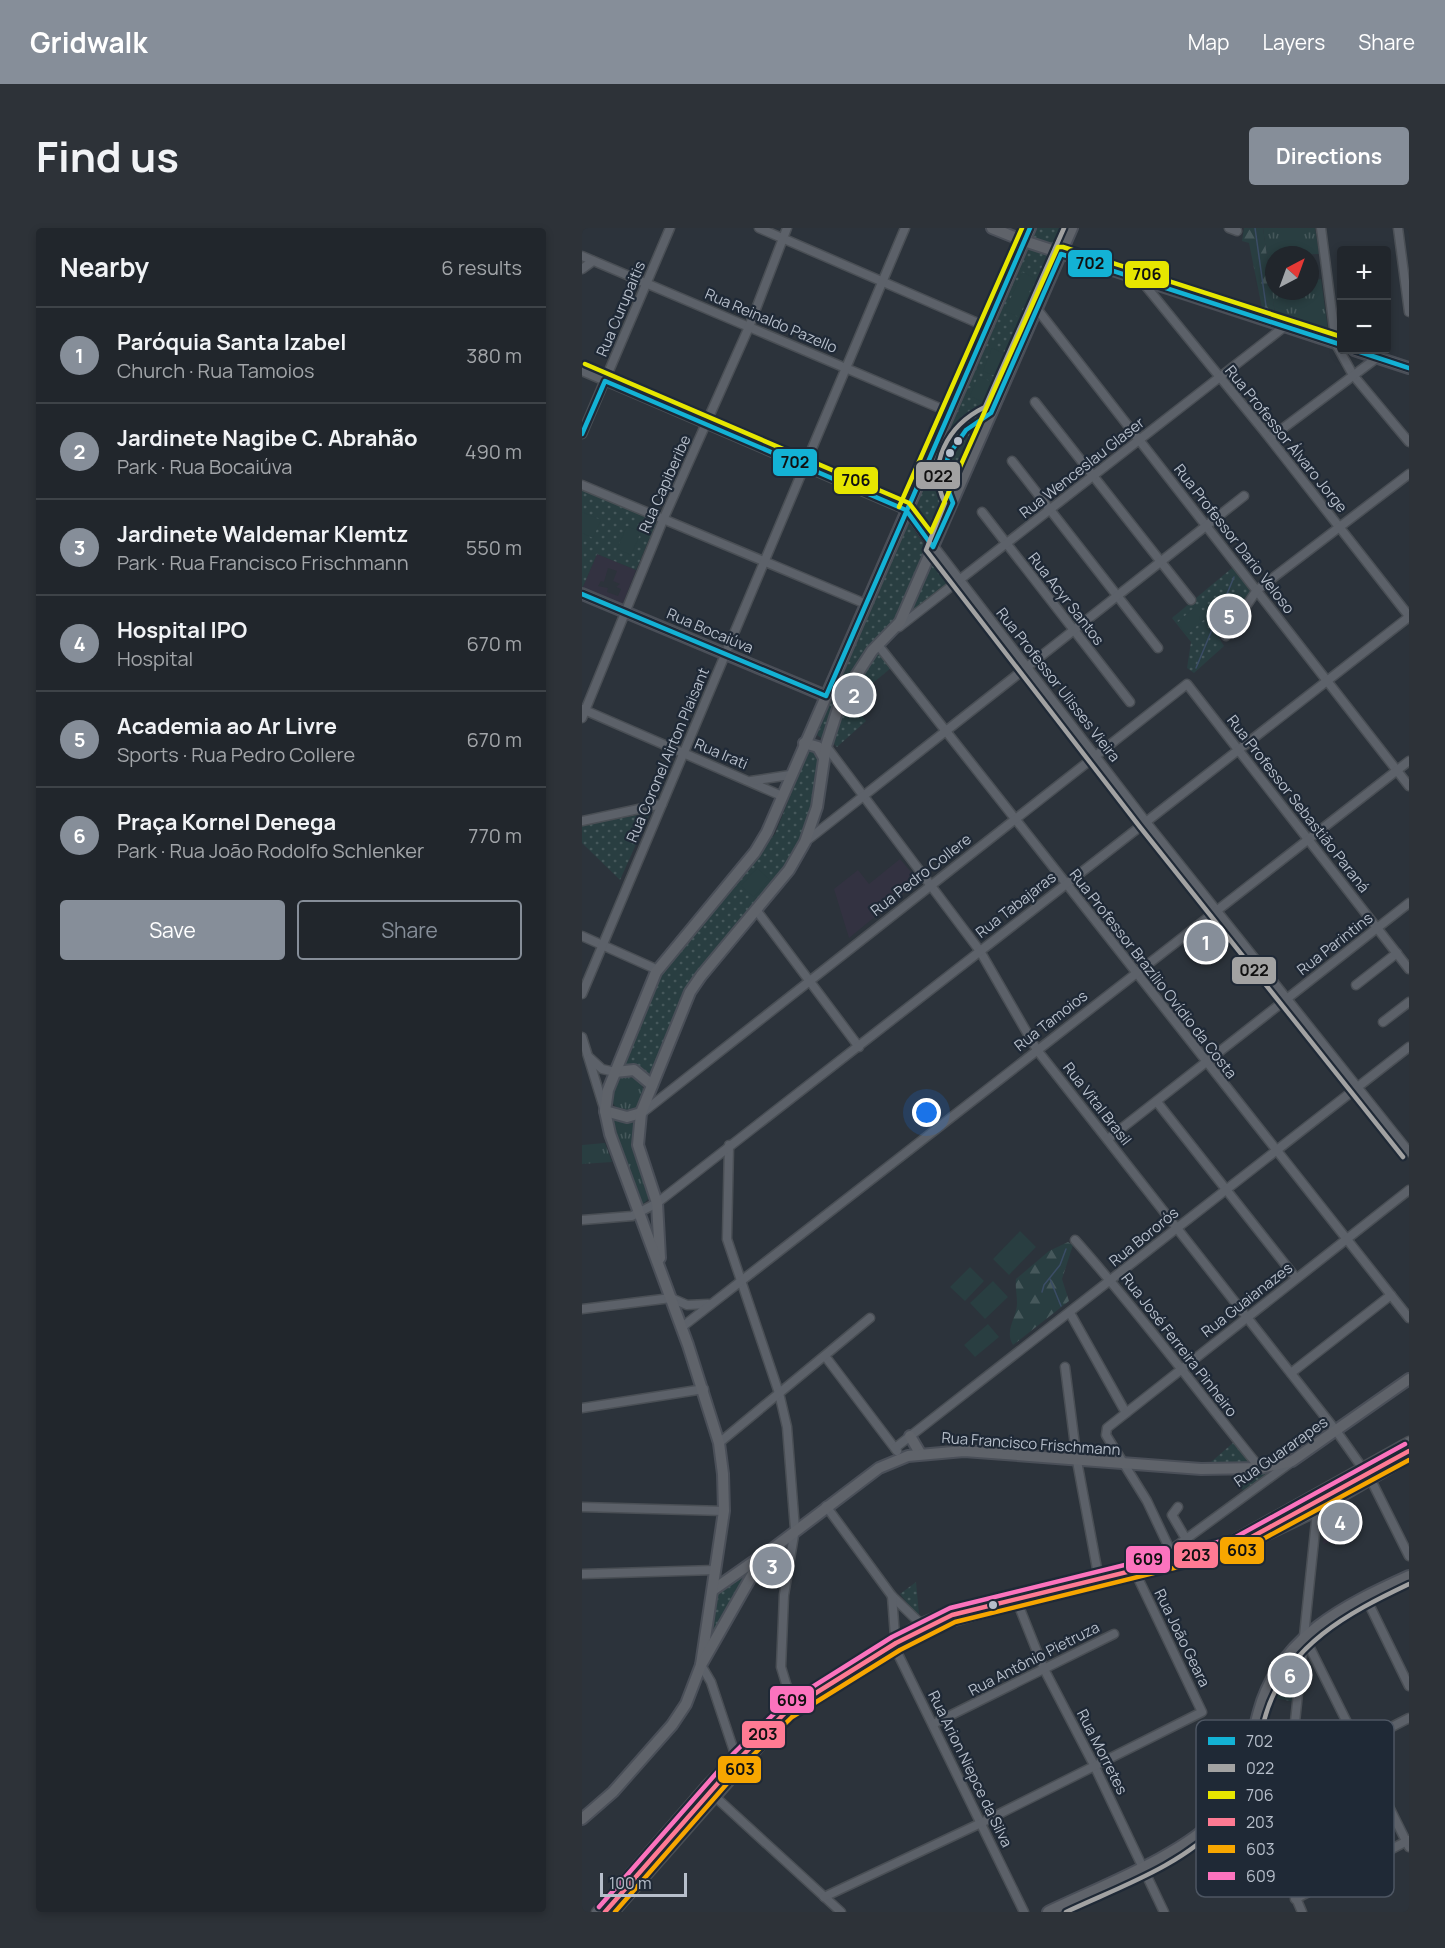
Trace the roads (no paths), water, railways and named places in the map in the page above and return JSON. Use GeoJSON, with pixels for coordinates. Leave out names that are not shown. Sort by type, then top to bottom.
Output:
{"type":"FeatureCollection","features":[{"type":"Feature","properties":{"kind":"main road"},"geometry":{"type":"LineString","coordinates":[[992,228],[1061,254],[1337,343]]}},
{"type":"Feature","properties":{"kind":"main road"},"geometry":{"type":"LineString","coordinates":[[701,1665],[724,1511],[719,1443],[704,1389],[610,1134],[605,1111],[608,1090],[658,970],[755,852],[767,832],[1030,228]]}},
{"type":"Feature","properties":{"kind":"main road"},"geometry":{"type":"LineString","coordinates":[[661,1270],[657,1203],[638,1145],[638,1125],[652,1085],[690,992],[789,870],[805,842],[817,807],[824,751],[841,699],[853,677],[878,645],[896,629],[1072,228]]}},
{"type":"Feature","properties":{"kind":"main road"},"geometry":{"type":"LineString","coordinates":[[1368,354],[1409,368]]}},
{"type":"Feature","properties":{"kind":"main road","name":"Rua Bocaiúva"},"geometry":{"type":"LineString","coordinates":[[582,594],[826,696]]}},
{"type":"Feature","properties":{"kind":"main road"},"geometry":{"type":"LineString","coordinates":[[812,728],[824,751]]}},
{"type":"Feature","properties":{"kind":"main road"},"geometry":{"type":"LineString","coordinates":[[804,743],[824,751]]}},
{"type":"Feature","properties":{"kind":"main road"},"geometry":{"type":"LineString","coordinates":[[615,1072],[634,1070],[652,1085]]}},
{"type":"Feature","properties":{"kind":"main road"},"geometry":{"type":"LineString","coordinates":[[605,1111],[627,1117],[641,1113]]}},
{"type":"Feature","properties":{"kind":"main road","name":"Rua Guararapes"},"geometry":{"type":"LineString","coordinates":[[1292,1461],[1337,1432],[1409,1379]]}},
{"type":"Feature","properties":{"kind":"main road"},"geometry":{"type":"LineString","coordinates":[[910,1436],[920,1453]]}},
{"type":"Feature","properties":{"kind":"main road","name":"Rua Francisco Frischmann"},"geometry":{"type":"LineString","coordinates":[[582,1819],[613,1791],[672,1725],[686,1704],[701,1665],[763,1556],[795,1529],[897,1453],[964,1451],[1123,1465],[1201,1469],[1260,1468],[1292,1461]]}},
{"type":"Feature","properties":{"kind":"main road"},"geometry":{"type":"LineString","coordinates":[[713,1590],[763,1556]]}},
{"type":"Feature","properties":{"kind":"main road"},"geometry":{"type":"LineString","coordinates":[[1258,1720],[1268,1684],[1304,1636],[1332,1614],[1409,1576]]}},
{"type":"Feature","properties":{"kind":"main road"},"geometry":{"type":"LineString","coordinates":[[1048,1912],[1143,1866],[1196,1837]]}},
{"type":"Feature","properties":{"kind":"street","name":"Rua Curupaitis"},"geometry":{"type":"LineString","coordinates":[[582,434],[670,228]]}},
{"type":"Feature","properties":{"kind":"street"},"geometry":{"type":"LineString","coordinates":[[759,228],[987,327]]}},
{"type":"Feature","properties":{"kind":"street","name":"Rua Capiberibe"},"geometry":{"type":"LineString","coordinates":[[583,713],[663,520],[749,327],[787,228]]}},
{"type":"Feature","properties":{"kind":"street","name":"Rua Coronel Airton Plaisant"},"geometry":{"type":"LineString","coordinates":[[582,994],[905,228]]}},
{"type":"Feature","properties":{"kind":"street"},"geometry":{"type":"LineString","coordinates":[[1321,228],[1337,331]]}},
{"type":"Feature","properties":{"kind":"street"},"geometry":{"type":"LineString","coordinates":[[1398,228],[1405,253],[1409,312]]}},
{"type":"Feature","properties":{"kind":"street","name":"Rua Reinaldo Pazello"},"geometry":{"type":"LineString","coordinates":[[582,256],[950,412]]}},
{"type":"Feature","properties":{"kind":"street"},"geometry":{"type":"LineString","coordinates":[[582,269],[594,261]]}},
{"type":"Feature","properties":{"kind":"street","name":"Rua Professor Álvaro Jorge"},"geometry":{"type":"LineString","coordinates":[[1140,279],[1270,438],[1409,617]]}},
{"type":"Feature","properties":{"kind":"street","name":"Rua Professor Dario Veloso"},"geometry":{"type":"LineString","coordinates":[[1037,309],[1409,786]]}},
{"type":"Feature","properties":{"kind":"street","name":"Rua Wenceslau Glaser"},"geometry":{"type":"LineString","coordinates":[[896,629],[960,582],[1284,327]]}},
{"type":"Feature","properties":{"kind":"street"},"geometry":{"type":"LineString","coordinates":[[1344,354],[1353,375],[1409,442]]}},
{"type":"Feature","properties":{"kind":"street"},"geometry":{"type":"LineString","coordinates":[[1270,438],[1378,357]]}},
{"type":"Feature","properties":{"kind":"street"},"geometry":{"type":"LineString","coordinates":[[582,371],[906,510]]}},
{"type":"Feature","properties":{"kind":"street"},"geometry":{"type":"LineString","coordinates":[[1035,402],[1191,600]]}},
{"type":"Feature","properties":{"kind":"street"},"geometry":{"type":"LineString","coordinates":[[1012,461],[1158,648]]}},
{"type":"Feature","properties":{"kind":"street"},"geometry":{"type":"LineString","coordinates":[[1226,636],[1257,590],[1409,474]]}},
{"type":"Feature","properties":{"kind":"street"},"geometry":{"type":"LineString","coordinates":[[582,485],[866,604]]}},
{"type":"Feature","properties":{"kind":"street"},"geometry":{"type":"LineString","coordinates":[[805,842],[1244,496]]}},
{"type":"Feature","properties":{"kind":"street","name":"Rua Professor Ulisses Vieira"},"geometry":{"type":"LineString","coordinates":[[906,510],[1146,822],[1409,1152]]}},
{"type":"Feature","properties":{"kind":"street","name":"Rua Acyr Santos"},"geometry":{"type":"LineString","coordinates":[[982,512],[1073,632],[1130,702]]}},
{"type":"Feature","properties":{"kind":"street","name":"Rua Tabajaras"},"geometry":{"type":"LineString","coordinates":[[639,1213],[657,1203],[729,1145],[859,1047],[1409,617]]}},
{"type":"Feature","properties":{"kind":"street","name":"Rua Professor Brazílio Ovídio da Costa"},"geometry":{"type":"LineString","coordinates":[[878,645],[1409,1318]]}},
{"type":"Feature","properties":{"kind":"street","name":"Rua Pedro Collere"},"geometry":{"type":"LineString","coordinates":[[641,1113],[1094,754],[1187,684]]}},
{"type":"Feature","properties":{"kind":"street","name":"Rua Professor Sebastião Paraná"},"geometry":{"type":"LineString","coordinates":[[1187,684],[1409,969]]}},
{"type":"Feature","properties":{"kind":"street","name":"Rua Irati"},"geometry":{"type":"LineString","coordinates":[[583,713],[684,752],[782,796]]}},
{"type":"Feature","properties":{"kind":"street","name":"Rua Vital Brasil"},"geometry":{"type":"LineString","coordinates":[[824,751],[864,796],[980,951],[1037,1050],[1363,1467],[1409,1556]]}},
{"type":"Feature","properties":{"kind":"street","name":"Rua Tamoios"},"geometry":{"type":"LineString","coordinates":[[682,1327],[1409,761]]}},
{"type":"Feature","properties":{"kind":"street","name":"Rua Irati"},"geometry":{"type":"LineString","coordinates":[[751,781],[790,775]]}},
{"type":"Feature","properties":{"kind":"street"},"geometry":{"type":"LineString","coordinates":[[582,821],[662,804]]}},
{"type":"Feature","properties":{"kind":"street","name":"Rua Parintins"},"geometry":{"type":"LineString","coordinates":[[1108,1139],[1409,903]]}},
{"type":"Feature","properties":{"kind":"street"},"geometry":{"type":"LineString","coordinates":[[757,911],[859,1047]]}},
{"type":"Feature","properties":{"kind":"street"},"geometry":{"type":"LineString","coordinates":[[582,936],[658,970]]}},
{"type":"Feature","properties":{"kind":"street"},"geometry":{"type":"LineString","coordinates":[[1356,984],[1397,953]]}},
{"type":"Feature","properties":{"kind":"street"},"geometry":{"type":"LineString","coordinates":[[1383,1022],[1409,1002]]}},
{"type":"Feature","properties":{"kind":"street"},"geometry":{"type":"LineString","coordinates":[[582,1037],[605,1111]]}},
{"type":"Feature","properties":{"kind":"street","name":"Rua Bororós"},"geometry":{"type":"LineString","coordinates":[[897,1453],[910,1436],[1112,1281],[1177,1227],[1228,1190],[1409,1047]]}},
{"type":"Feature","properties":{"kind":"street"},"geometry":{"type":"LineString","coordinates":[[588,1055],[602,1069],[615,1072]]}},
{"type":"Feature","properties":{"kind":"street"},"geometry":{"type":"LineString","coordinates":[[652,1085],[661,1090],[671,1088]]}},
{"type":"Feature","properties":{"kind":"street"},"geometry":{"type":"LineString","coordinates":[[1157,1102],[1296,1278]]}},
{"type":"Feature","properties":{"kind":"street"},"geometry":{"type":"LineString","coordinates":[[729,1145],[727,1239],[739,1281],[779,1393],[787,1426],[795,1529],[784,1595],[781,1667],[791,1700]]}},
{"type":"Feature","properties":{"kind":"street","name":"Rua Guaianazes"},"geometry":{"type":"LineString","coordinates":[[1123,1465],[1106,1435],[1109,1425],[1409,1190]]}},
{"type":"Feature","properties":{"kind":"street"},"geometry":{"type":"LineString","coordinates":[[582,1220],[639,1213]]}},
{"type":"Feature","properties":{"kind":"street","name":"Rua José Ferreira Pinheiro"},"geometry":{"type":"LineString","coordinates":[[1075,1240],[1112,1281],[1180,1370],[1260,1468]]}},
{"type":"Feature","properties":{"kind":"street"},"geometry":{"type":"LineString","coordinates":[[1291,1373],[1391,1295]]}},
{"type":"Feature","properties":{"kind":"street"},"geometry":{"type":"LineString","coordinates":[[582,1309],[671,1298],[687,1305],[710,1304]]}},
{"type":"Feature","properties":{"kind":"street"},"geometry":{"type":"LineString","coordinates":[[1070,1312],[1126,1413]]}},
{"type":"Feature","properties":{"kind":"street"},"geometry":{"type":"LineString","coordinates":[[719,1443],[870,1318]]}},
{"type":"Feature","properties":{"kind":"street"},"geometry":{"type":"LineString","coordinates":[[825,1356],[897,1453]]}},
{"type":"Feature","properties":{"kind":"street"},"geometry":{"type":"LineString","coordinates":[[1065,1367],[1077,1461],[1098,1574]]}},
{"type":"Feature","properties":{"kind":"street"},"geometry":{"type":"LineString","coordinates":[[582,1408],[704,1389]]}},
{"type":"Feature","properties":{"kind":"street"},"geometry":{"type":"LineString","coordinates":[[596,1912],[706,1785],[791,1700],[920,1623],[950,1610],[1098,1574],[1172,1553],[1232,1540],[1409,1441]]}},
{"type":"Feature","properties":{"kind":"street"},"geometry":{"type":"LineString","coordinates":[[615,1912],[778,1727],[797,1711],[896,1650],[948,1623],[1235,1551],[1317,1512],[1409,1458]]}},
{"type":"Feature","properties":{"kind":"street","name":"Rua Guararapes"},"geometry":{"type":"LineString","coordinates":[[1172,1553],[1186,1539],[1292,1461]]}},
{"type":"Feature","properties":{"kind":"street"},"geometry":{"type":"LineString","coordinates":[[1123,1465],[1147,1501],[1172,1553]]}},
{"type":"Feature","properties":{"kind":"street"},"geometry":{"type":"LineString","coordinates":[[826,1506],[892,1596],[920,1623]]}},
{"type":"Feature","properties":{"kind":"street"},"geometry":{"type":"LineString","coordinates":[[582,1507],[724,1511]]}},
{"type":"Feature","properties":{"kind":"street"},"geometry":{"type":"LineString","coordinates":[[1178,1507],[1172,1515],[1186,1539]]}},
{"type":"Feature","properties":{"kind":"street"},"geometry":{"type":"LineString","coordinates":[[1295,1720],[1317,1512]]}},
{"type":"Feature","properties":{"kind":"street"},"geometry":{"type":"LineString","coordinates":[[582,1574],[715,1570]]}},
{"type":"Feature","properties":{"kind":"street","name":"Rua João Geara"},"geometry":{"type":"LineString","coordinates":[[1094,1765],[1202,1712],[1137,1576]]}},
{"type":"Feature","properties":{"kind":"street","name":"Rua Arion Niepce da Silva"},"geometry":{"type":"LineString","coordinates":[[892,1596],[896,1650],[1024,1912]]}},
{"type":"Feature","properties":{"kind":"street"},"geometry":{"type":"LineString","coordinates":[[1365,1596],[1409,1686]]}},
{"type":"Feature","properties":{"kind":"street","name":"Rua Morretes"},"geometry":{"type":"LineString","coordinates":[[1018,1604],[1044,1669],[1094,1765],[1164,1912]]}},
{"type":"Feature","properties":{"kind":"street","name":"Rua Antônio Pietruza"},"geometry":{"type":"LineString","coordinates":[[933,1725],[1114,1634]]}},
{"type":"Feature","properties":{"kind":"street"},"geometry":{"type":"LineString","coordinates":[[1304,1636],[1346,1720]]}},
{"type":"Feature","properties":{"kind":"street"},"geometry":{"type":"LineString","coordinates":[[701,1665],[711,1682],[735,1754]]}},
{"type":"Feature","properties":{"kind":"street"},"geometry":{"type":"LineString","coordinates":[[1394,1726],[1409,1718]]}},
{"type":"Feature","properties":{"kind":"street"},"geometry":{"type":"LineString","coordinates":[[824,1897],[981,1823],[1094,1765]]}},
{"type":"Feature","properties":{"kind":"street"},"geometry":{"type":"LineString","coordinates":[[706,1785],[715,1797],[841,1912]]}},
{"type":"Feature","properties":{"kind":"street"},"geometry":{"type":"LineString","coordinates":[[694,1799],[707,1806]]}},
{"type":"Feature","properties":{"kind":"street"},"geometry":{"type":"LineString","coordinates":[[1394,1815],[1408,1843],[1394,1850]]}},
{"type":"Feature","properties":{"kind":"street"},"geometry":{"type":"LineString","coordinates":[[1299,1897],[1295,1899],[1302,1912]]}},
{"type":"Feature","properties":{"kind":"waterway"},"geometry":{"type":"LineString","coordinates":[[1255,228],[1266,306]]}},
{"type":"Feature","properties":{"kind":"waterway"},"geometry":{"type":"LineString","coordinates":[[1196,668],[1234,577]]}},
{"type":"Feature","properties":{"kind":"waterway"},"geometry":{"type":"LineString","coordinates":[[1042,1292],[1044,1285],[1060,1265],[1066,1249]]}},
{"type":"Feature","properties":{"kind":"waterway"},"geometry":{"type":"LineString","coordinates":[[1050,1279],[1061,1306]]}},
{"type":"Feature","properties":{"kind":"place","name":"Academia ao Ar Livre"},"geometry":{"type":"Point","coordinates":[1229,616]}},
{"type":"Feature","properties":{"kind":"place","name":"Jardinete Nagibe C. Abrahão"},"geometry":{"type":"Point","coordinates":[854,695]}},
{"type":"Feature","properties":{"kind":"place","name":"Paróquia Santa Izabel"},"geometry":{"type":"Point","coordinates":[1206,942]}},
{"type":"Feature","properties":{"kind":"place","name":"Hospital IPO"},"geometry":{"type":"Point","coordinates":[1340,1522]}},
{"type":"Feature","properties":{"kind":"place","name":"Jardinete Waldemar Klemtz"},"geometry":{"type":"Point","coordinates":[772,1566]}},
{"type":"Feature","properties":{"kind":"place","name":"Praça Kornel Denega"},"geometry":{"type":"Point","coordinates":[1290,1675]}}]}
